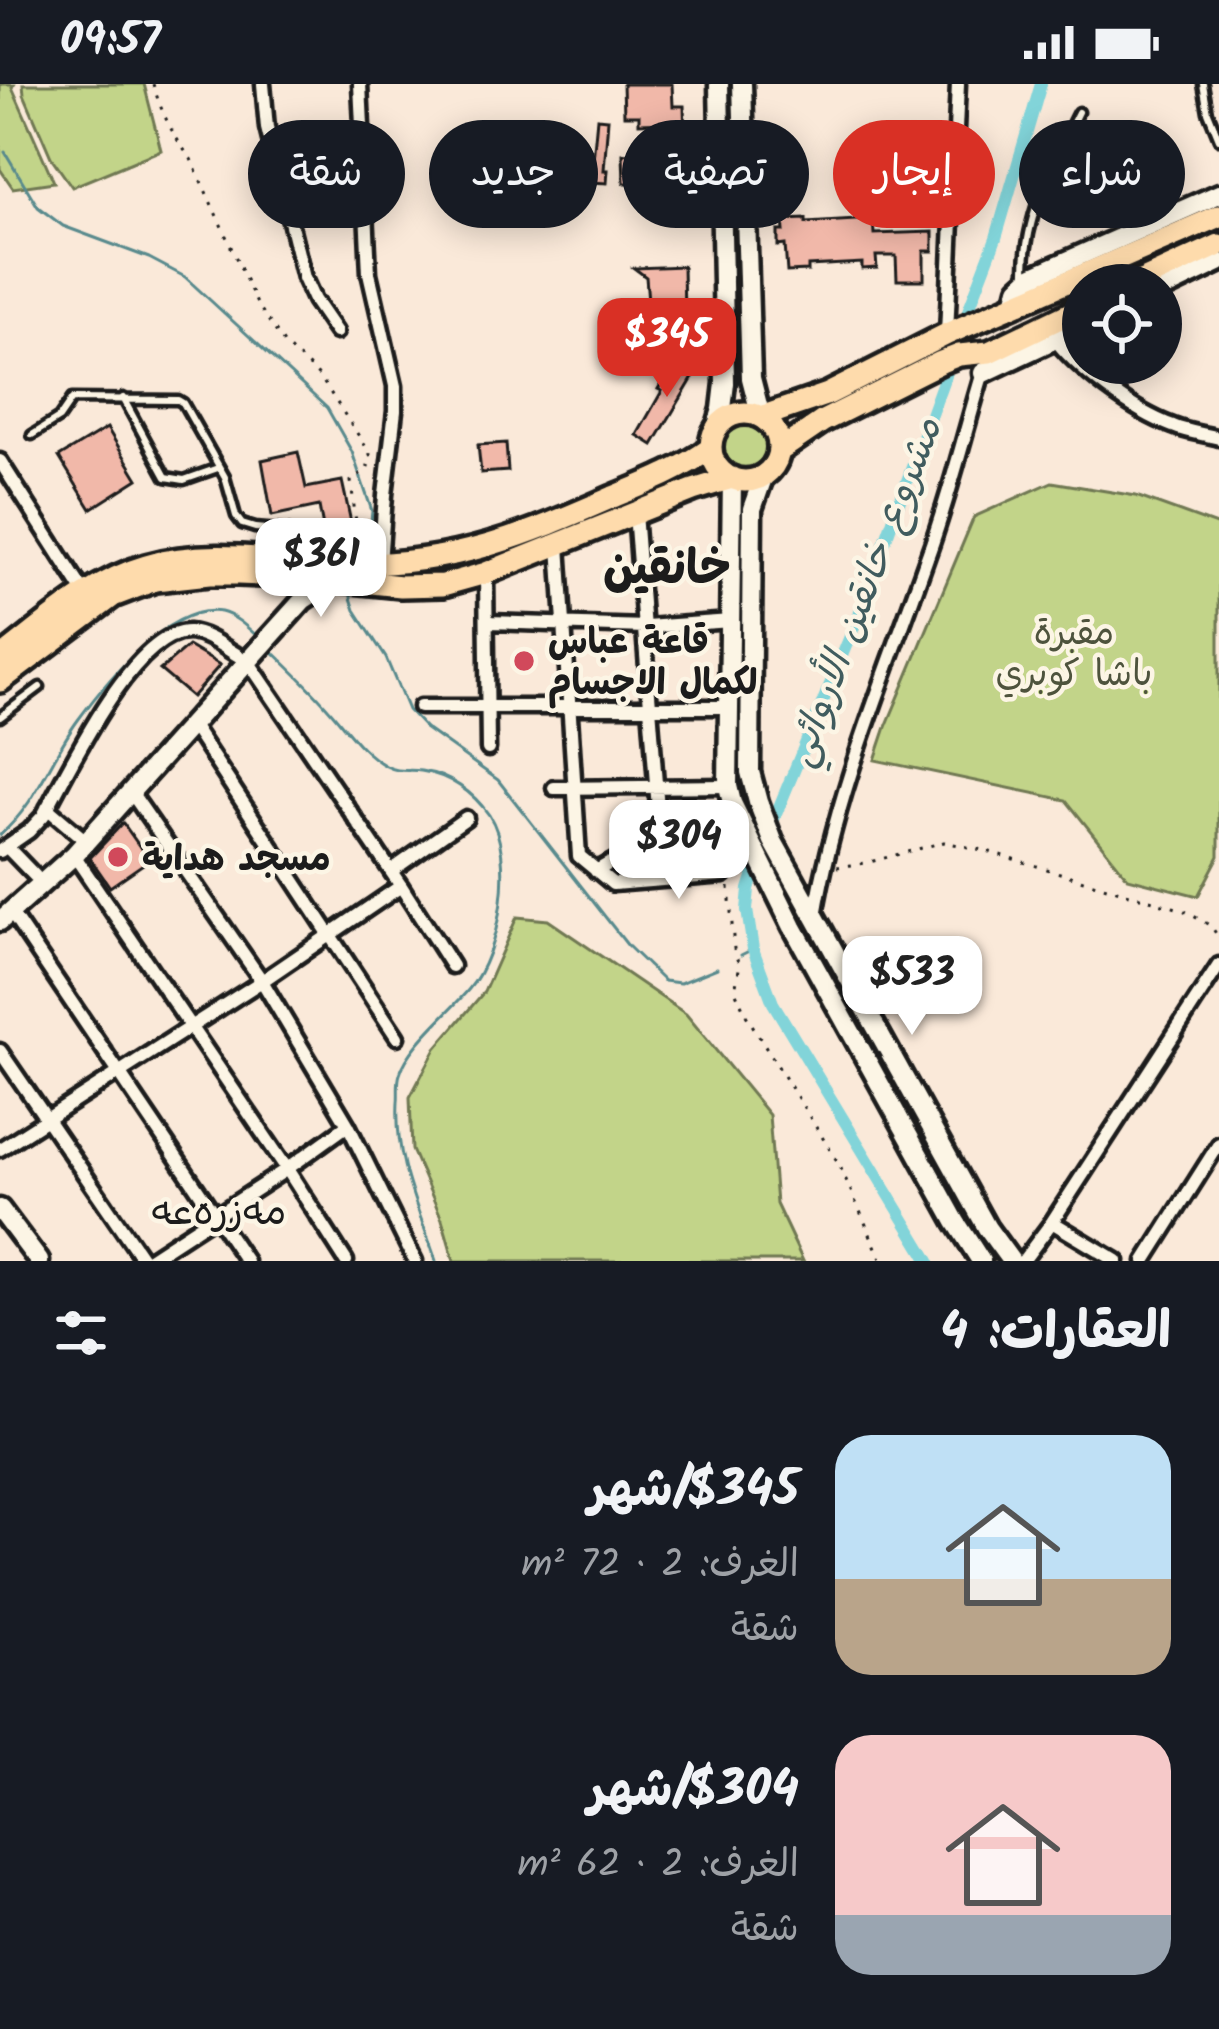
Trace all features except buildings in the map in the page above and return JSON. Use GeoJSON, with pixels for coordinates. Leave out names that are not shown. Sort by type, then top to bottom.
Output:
{"type":"FeatureCollection","features":[{"type":"Feature","properties":{"kind":"main road"},"geometry":{"type":"LineString","coordinates":[[719,84],[725,383],[713,440],[717,466],[732,478]]}},
{"type":"Feature","properties":{"kind":"main road"},"geometry":{"type":"LineString","coordinates":[[742,84],[751,377],[761,417]]}},
{"type":"Feature","properties":{"kind":"main road"},"geometry":{"type":"LineString","coordinates":[[1015,304],[1024,281],[1219,194]]}},
{"type":"Feature","properties":{"kind":"main road"},"geometry":{"type":"LineString","coordinates":[[761,417],[828,394],[947,334],[1219,216]]}},
{"type":"Feature","properties":{"kind":"main road"},"geometry":{"type":"LineString","coordinates":[[1178,264],[1219,245]]}},
{"type":"Feature","properties":{"kind":"main road"},"geometry":{"type":"LineString","coordinates":[[1182,280],[1219,262]]}},
{"type":"Feature","properties":{"kind":"main road"},"geometry":{"type":"LineString","coordinates":[[778,451],[823,421],[940,362],[959,356],[986,362],[1062,323]]}},
{"type":"Feature","properties":{"kind":"main road"},"geometry":{"type":"LineString","coordinates":[[1050,332],[1062,330]]}},
{"type":"Feature","properties":{"kind":"main road"},"geometry":{"type":"LineString","coordinates":[[0,659],[85,594],[127,573],[178,560],[226,557],[340,569],[424,586],[462,581],[693,490],[732,478],[764,475],[778,451],[775,431],[751,413],[730,417],[713,440],[681,468],[562,519],[454,556],[340,569],[209,574],[136,586],[113,596],[0,681]]}},
{"type":"Feature","properties":{"kind":"main road"},"geometry":{"type":"LineString","coordinates":[[764,475],[752,509],[752,782],[764,846],[945,1203],[982,1261]]}},
{"type":"Feature","properties":{"kind":"main road"},"geometry":{"type":"LineString","coordinates":[[732,478],[728,786],[738,816],[814,918],[987,1228],[1011,1261]]}},
{"type":"Feature","properties":{"kind":"main road"},"geometry":{"type":"LineString","coordinates":[[562,519],[566,543]]}},
{"type":"Feature","properties":{"kind":"main road"},"geometry":{"type":"LineString","coordinates":[[454,556],[462,581]]}},
{"type":"Feature","properties":{"kind":"main road"},"geometry":{"type":"LineString","coordinates":[[3,913],[35,876],[77,845],[275,623],[340,569]]}},
{"type":"Feature","properties":{"kind":"main road"},"geometry":{"type":"LineString","coordinates":[[3,913],[131,792],[246,656]]}},
{"type":"Feature","properties":{"kind":"main road"},"geometry":{"type":"LineString","coordinates":[[728,786],[752,782]]}},
{"type":"Feature","properties":{"kind":"main road"},"geometry":{"type":"LineString","coordinates":[[0,1209],[39,1261]]}},
{"type":"Feature","properties":{"kind":"street"},"geometry":{"type":"LineString","coordinates":[[263,84],[267,128],[304,278],[336,332]]}},
{"type":"Feature","properties":{"kind":"street"},"geometry":{"type":"LineString","coordinates":[[340,569],[385,495],[395,411],[395,386],[369,273],[360,84]]}},
{"type":"Feature","properties":{"kind":"street"},"geometry":{"type":"LineString","coordinates":[[947,334],[958,84]]}},
{"type":"Feature","properties":{"kind":"street"},"geometry":{"type":"LineString","coordinates":[[1050,332],[1085,370],[1153,416],[1219,438]]}},
{"type":"Feature","properties":{"kind":"street"},"geometry":{"type":"LineString","coordinates":[[814,918],[844,790],[931,549],[986,362]]}},
{"type":"Feature","properties":{"kind":"street"},"geometry":{"type":"LineString","coordinates":[[0,461],[85,594]]}},
{"type":"Feature","properties":{"kind":"street"},"geometry":{"type":"LineString","coordinates":[[635,513],[660,835]]}},
{"type":"Feature","properties":{"kind":"street"},"geometry":{"type":"LineString","coordinates":[[566,543],[579,856],[614,884],[724,875],[721,833]]}},
{"type":"Feature","properties":{"kind":"street"},"geometry":{"type":"LineString","coordinates":[[486,573],[488,748]]}},
{"type":"Feature","properties":{"kind":"street"},"geometry":{"type":"LineString","coordinates":[[488,622],[646,627],[731,621]]}},
{"type":"Feature","properties":{"kind":"street"},"geometry":{"type":"LineString","coordinates":[[35,876],[4,849],[29,831],[47,808],[121,681],[148,654],[186,632],[200,634],[246,656],[452,966]]}},
{"type":"Feature","properties":{"kind":"street"},"geometry":{"type":"LineString","coordinates":[[420,706],[730,707]]}},
{"type":"Feature","properties":{"kind":"street"},"geometry":{"type":"LineString","coordinates":[[191,724],[397,1037]]}},
{"type":"Feature","properties":{"kind":"street"},"geometry":{"type":"LineString","coordinates":[[554,788],[728,786]]}},
{"type":"Feature","properties":{"kind":"street"},"geometry":{"type":"LineString","coordinates":[[131,792],[262,981],[348,1126],[415,1261]]}},
{"type":"Feature","properties":{"kind":"street"},"geometry":{"type":"LineString","coordinates":[[47,808],[77,845],[189,1025],[346,1261]]}},
{"type":"Feature","properties":{"kind":"street"},"geometry":{"type":"LineString","coordinates":[[596,871],[660,835],[721,833],[738,816]]}},
{"type":"Feature","properties":{"kind":"street"},"geometry":{"type":"LineString","coordinates":[[391,871],[466,818]]}},
{"type":"Feature","properties":{"kind":"street"},"geometry":{"type":"LineString","coordinates":[[0,1149],[401,886]]}},
{"type":"Feature","properties":{"kind":"street"},"geometry":{"type":"LineString","coordinates":[[3,913],[246,1261]]}},
{"type":"Feature","properties":{"kind":"street"},"geometry":{"type":"LineString","coordinates":[[1023,1261],[1219,964]]}},
{"type":"Feature","properties":{"kind":"street"},"geometry":{"type":"LineString","coordinates":[[0,1051],[145,1261],[348,1126]]}},
{"type":"Feature","properties":{"kind":"street"},"geometry":{"type":"LineString","coordinates":[[1145,1261],[1219,1144]]}},
{"type":"Feature","properties":{"kind":"street"},"geometry":{"type":"LineString","coordinates":[[1052,1222],[1117,1261]]}},
{"type":"Feature","properties":{"kind":"lane"},"geometry":{"type":"LineString","coordinates":[[1203,84],[1219,139]]}},
{"type":"Feature","properties":{"kind":"lane"},"geometry":{"type":"LineString","coordinates":[[1024,281],[1030,221],[1078,112]]}},
{"type":"Feature","properties":{"kind":"lane"},"geometry":{"type":"LineString","coordinates":[[123,398],[166,477],[184,480],[218,468]]}},
{"type":"Feature","properties":{"kind":"lane"},"geometry":{"type":"LineString","coordinates":[[32,434],[59,418],[72,399],[178,400],[225,477],[242,524],[290,531],[340,569]]}},
{"type":"Feature","properties":{"kind":"lane"},"geometry":{"type":"LineString","coordinates":[[0,717],[40,687]]}},
{"type":"Feature","properties":{"kind":"path"},"geometry":{"type":"LineString","coordinates":[[152,84],[256,304],[286,346],[320,377],[370,453],[370,466],[351,481],[354,539],[319,548],[340,569]]}},
{"type":"Feature","properties":{"kind":"path"},"geometry":{"type":"LineString","coordinates":[[823,869],[944,842],[1183,910],[1211,926],[1219,938]]}},
{"type":"Feature","properties":{"kind":"path"},"geometry":{"type":"LineString","coordinates":[[724,875],[729,881],[734,949],[740,964],[735,990],[839,1164],[883,1261]]}},
{"type":"Feature","properties":{"kind":"green space"},"geometry":{"type":"Polygon","coordinates":[[[0,84],[14,84],[54,182],[13,188],[0,169],[0,84]]]}},
{"type":"Feature","properties":{"kind":"green space"},"geometry":{"type":"Polygon","coordinates":[[[23,84],[144,84],[161,150],[72,187],[51,157],[23,84]]]}},
{"type":"Feature","properties":{"kind":"green space"},"geometry":{"type":"Polygon","coordinates":[[[745,423],[761,429],[767,445],[761,461],[745,467],[729,461],[723,445],[729,429],[745,423]]]}},
{"type":"Feature","properties":{"kind":"green space","name":"مقبرة باشا كوبري"},"geometry":{"type":"Polygon","coordinates":[[[1052,482],[1136,496],[1219,526],[1219,856],[1198,896],[1128,878],[1066,800],[875,760],[974,517],[1052,482]]]}},
{"type":"Feature","properties":{"kind":"green space"},"geometry":{"type":"Polygon","coordinates":[[[517,917],[548,920],[686,1014],[769,1115],[776,1204],[803,1261],[454,1261],[442,1219],[412,1150],[410,1097],[436,1048],[484,992],[517,917]]]}},
{"type":"Feature","properties":{"kind":"waterway","name":"مشروع خانقين الأروائي"},"geometry":{"type":"LineString","coordinates":[[968,311],[996,238],[1041,84]]}},
{"type":"Feature","properties":{"kind":"waterway"},"geometry":{"type":"LineString","coordinates":[[5,152],[38,207],[63,226],[149,258],[185,277],[327,408],[352,452],[372,511],[368,552]]}},
{"type":"Feature","properties":{"kind":"waterway","name":"مشروع خانقين الأروائي"},"geometry":{"type":"LineString","coordinates":[[769,831],[856,622],[946,373]]}},
{"type":"Feature","properties":{"kind":"waterway"},"geometry":{"type":"LineString","coordinates":[[351,588],[355,610],[386,658],[408,710],[425,728],[498,780],[628,946],[664,981],[680,983],[717,968]]}},
{"type":"Feature","properties":{"kind":"waterway"},"geometry":{"type":"LineString","coordinates":[[0,835],[34,795],[90,704],[160,632],[201,613],[221,612],[259,638]]}},
{"type":"Feature","properties":{"kind":"waterway"},"geometry":{"type":"LineString","coordinates":[[270,649],[369,754],[391,768],[431,773],[460,786],[483,807],[497,833],[503,879],[489,952],[469,989],[411,1052],[399,1081],[400,1145],[436,1261]]}},
{"type":"Feature","properties":{"kind":"waterway","name":"مشروع خانقين الأروائي"},"geometry":{"type":"LineString","coordinates":[[760,855],[747,910],[753,949],[773,1003],[929,1261]]}},
{"type":"Feature","properties":{"kind":"waterway"},"geometry":{"type":"LineString","coordinates":[[741,955],[753,949]]}},
{"type":"Feature","properties":{"kind":"place","name":"قاعة عباس لكمال الاجسام"},"geometry":{"type":"Point","coordinates":[524,661]}},
{"type":"Feature","properties":{"kind":"place","name":"مسجد هداية"},"geometry":{"type":"Point","coordinates":[118,857]}},
{"type":"Feature","properties":{"kind":"district","name":"خانقين"},"geometry":{"type":"Point","coordinates":[667,566]}},
{"type":"Feature","properties":{"kind":"district","name":"مەزرەعە"},"geometry":{"type":"Point","coordinates":[219,1210]}}]}
